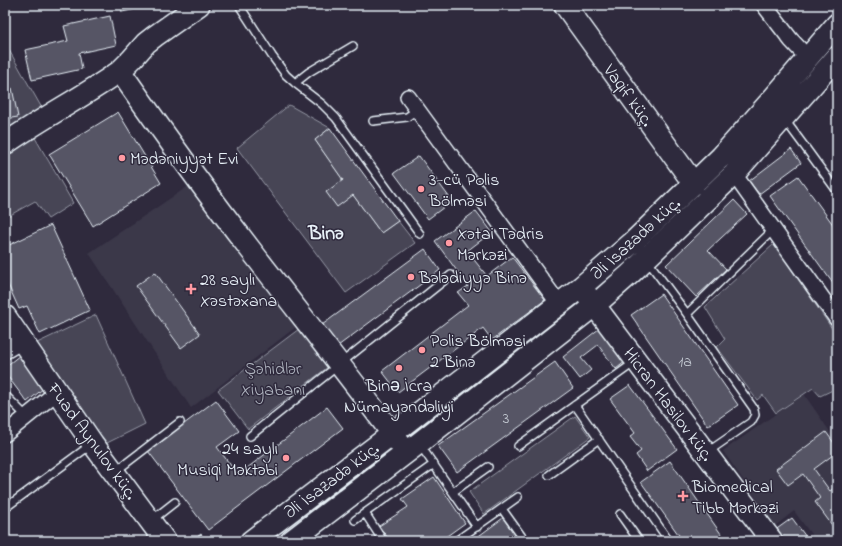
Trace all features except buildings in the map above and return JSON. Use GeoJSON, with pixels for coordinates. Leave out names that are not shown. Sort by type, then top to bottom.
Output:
{"type":"FeatureCollection","features":[{"type":"Feature","properties":{"kind":"main road"},"geometry":{"type":"LineString","coordinates":[[5,144],[120,71],[146,43],[199,5]]}},
{"type":"Feature","properties":{"kind":"main road","name":"Vaqif küç."},"geometry":{"type":"LineString","coordinates":[[565,5],[694,184]]}},
{"type":"Feature","properties":{"kind":"main road","name":"Əli İsazadə küç."},"geometry":{"type":"LineString","coordinates":[[251,541],[581,287],[632,243],[721,157],[837,24]]}},
{"type":"Feature","properties":{"kind":"main road","name":"Əli İsazadə küç."},"geometry":{"type":"LineString","coordinates":[[291,541],[594,305],[630,274],[734,174],[837,57]]}},
{"type":"Feature","properties":{"kind":"main road"},"geometry":{"type":"LineString","coordinates":[[120,71],[161,129],[250,248],[340,364],[399,428],[412,448]]}},
{"type":"Feature","properties":{"kind":"main road","name":"Hicran Hasilov küç."},"geometry":{"type":"LineString","coordinates":[[581,287],[772,541]]}},
{"type":"Feature","properties":{"kind":"main road","name":"Fuad Aynulov küç."},"geometry":{"type":"LineString","coordinates":[[5,316],[13,346],[57,392],[158,535]]}},
{"type":"Feature","properties":{"kind":"street"},"geometry":{"type":"LineString","coordinates":[[764,5],[791,40],[808,58]]}},
{"type":"Feature","properties":{"kind":"street"},"geometry":{"type":"LineString","coordinates":[[408,97],[559,304]]}},
{"type":"Feature","properties":{"kind":"street"},"geometry":{"type":"LineString","coordinates":[[734,174],[837,319]]}},
{"type":"Feature","properties":{"kind":"street"},"geometry":{"type":"LineString","coordinates":[[5,434],[57,392]]}},
{"type":"Feature","properties":{"kind":"lane"},"geometry":{"type":"LineString","coordinates":[[239,5],[286,75],[322,104],[336,118],[420,234]]}},
{"type":"Feature","properties":{"kind":"lane"},"geometry":{"type":"LineString","coordinates":[[295,83],[309,72],[353,46]]}},
{"type":"Feature","properties":{"kind":"lane"},"geometry":{"type":"LineString","coordinates":[[373,121],[407,117],[418,110]]}},
{"type":"Feature","properties":{"kind":"lane"},"geometry":{"type":"LineString","coordinates":[[783,119],[837,191]]}},
{"type":"Feature","properties":{"kind":"lane"},"geometry":{"type":"LineString","coordinates":[[687,314],[773,230]]}},
{"type":"Feature","properties":{"kind":"lane"},"geometry":{"type":"LineString","coordinates":[[646,259],[754,408],[755,415],[751,422],[706,453]]}},
{"type":"Feature","properties":{"kind":"lane"},"geometry":{"type":"LineString","coordinates":[[250,436],[451,275]]}},
{"type":"Feature","properties":{"kind":"lane"},"geometry":{"type":"LineString","coordinates":[[518,446],[636,361]]}},
{"type":"Feature","properties":{"kind":"lane"},"geometry":{"type":"LineString","coordinates":[[5,395],[26,416]]}},
{"type":"Feature","properties":{"kind":"lane"},"geometry":{"type":"LineString","coordinates":[[575,405],[669,541]]}},
{"type":"Feature","properties":{"kind":"lane"},"geometry":{"type":"LineString","coordinates":[[114,473],[180,422]]}},
{"type":"Feature","properties":{"kind":"lane"},"geometry":{"type":"LineString","coordinates":[[549,475],[599,439]]}},
{"type":"Feature","properties":{"kind":"lane"},"geometry":{"type":"LineString","coordinates":[[5,508],[93,444]]}},
{"type":"Feature","properties":{"kind":"lane"},"geometry":{"type":"LineString","coordinates":[[412,448],[434,464],[477,527]]}},
{"type":"Feature","properties":{"kind":"lane"},"geometry":{"type":"LineString","coordinates":[[355,520],[434,464]]}},
{"type":"Feature","properties":{"kind":"lane"},"geometry":{"type":"LineString","coordinates":[[453,492],[488,467]]}},
{"type":"Feature","properties":{"kind":"lane"},"geometry":{"type":"LineString","coordinates":[[456,541],[518,497]]}},
{"type":"Feature","properties":{"kind":"lane"},"geometry":{"type":"LineString","coordinates":[[158,535],[175,502]]}},
{"type":"Feature","properties":{"kind":"lane"},"geometry":{"type":"LineString","coordinates":[[502,509],[525,541]]}},
{"type":"Feature","properties":{"kind":"lane"},"geometry":{"type":"LineString","coordinates":[[365,513],[383,541]]}},
{"type":"Feature","properties":{"kind":"lane"},"geometry":{"type":"LineString","coordinates":[[620,514],[639,541]]}},
{"type":"Feature","properties":{"kind":"shaded area","name":"28 saylı Xəstəxana"},"geometry":{"type":"Polygon","coordinates":[[[190,185],[297,326],[191,408],[89,253],[190,185]]]}},
{"type":"Feature","properties":{"kind":"shaded area"},"geometry":{"type":"Polygon","coordinates":[[[804,394],[837,442],[837,541],[816,541],[794,511],[775,526],[723,451],[804,394]]]}},
{"type":"Feature","properties":{"kind":"green space"},"geometry":{"type":"Polygon","coordinates":[[[5,43],[43,110],[5,135],[5,43]]]}},
{"type":"Feature","properties":{"kind":"green space"},"geometry":{"type":"Polygon","coordinates":[[[289,105],[330,128],[315,140],[343,180],[326,192],[353,195],[381,233],[398,221],[415,243],[346,293],[237,148],[289,105]]]}},
{"type":"Feature","properties":{"kind":"green space"},"geometry":{"type":"Polygon","coordinates":[[[34,136],[73,203],[48,219],[35,201],[5,218],[5,155],[34,136]]]}},
{"type":"Feature","properties":{"kind":"green space"},"geometry":{"type":"Polygon","coordinates":[[[774,244],[837,336],[837,388],[820,396],[813,388],[776,413],[763,395],[757,400],[717,347],[725,339],[705,307],[774,244]]]}},
{"type":"Feature","properties":{"kind":"green space"},"geometry":{"type":"Polygon","coordinates":[[[96,315],[145,424],[103,445],[35,344],[96,315]]]}},
{"type":"Feature","properties":{"kind":"green space","name":"Şəhidlər Xiyabanı"},"geometry":{"type":"Polygon","coordinates":[[[299,329],[328,367],[248,429],[218,390],[299,329]]]}},
{"type":"Feature","properties":{"kind":"green space"},"geometry":{"type":"Polygon","coordinates":[[[575,416],[590,437],[484,514],[469,492],[575,416]]]}},
{"type":"Feature","properties":{"kind":"place","name":"Mədəniyyət Evi"},"geometry":{"type":"Point","coordinates":[122,158]}},
{"type":"Feature","properties":{"kind":"place","name":"3-cü Polis Bölməsi"},"geometry":{"type":"Point","coordinates":[421,189]}},
{"type":"Feature","properties":{"kind":"place","name":"Xətai Tədris Mərkəzi"},"geometry":{"type":"Point","coordinates":[449,243]}},
{"type":"Feature","properties":{"kind":"place","name":"Bələdiyyə Binə"},"geometry":{"type":"Point","coordinates":[411,277]}},
{"type":"Feature","properties":{"kind":"place","name":"28 saylı Xəstəxana"},"geometry":{"type":"Point","coordinates":[191,289]}},
{"type":"Feature","properties":{"kind":"place","name":"Polis Bölməsi 2 Binə"},"geometry":{"type":"Point","coordinates":[422,350]}},
{"type":"Feature","properties":{"kind":"place","name":"Binǝ İcra Nümayəndəliyi"},"geometry":{"type":"Point","coordinates":[399,368]}},
{"type":"Feature","properties":{"kind":"place","name":"24 saylı Musiqi Məktəbi"},"geometry":{"type":"Point","coordinates":[286,458]}},
{"type":"Feature","properties":{"kind":"place","name":"Biomedical Tibb Mərkəzi"},"geometry":{"type":"Point","coordinates":[683,496]}},
{"type":"Feature","properties":{"kind":"district","name":"Binə"},"geometry":{"type":"Point","coordinates":[326,232]}}]}
